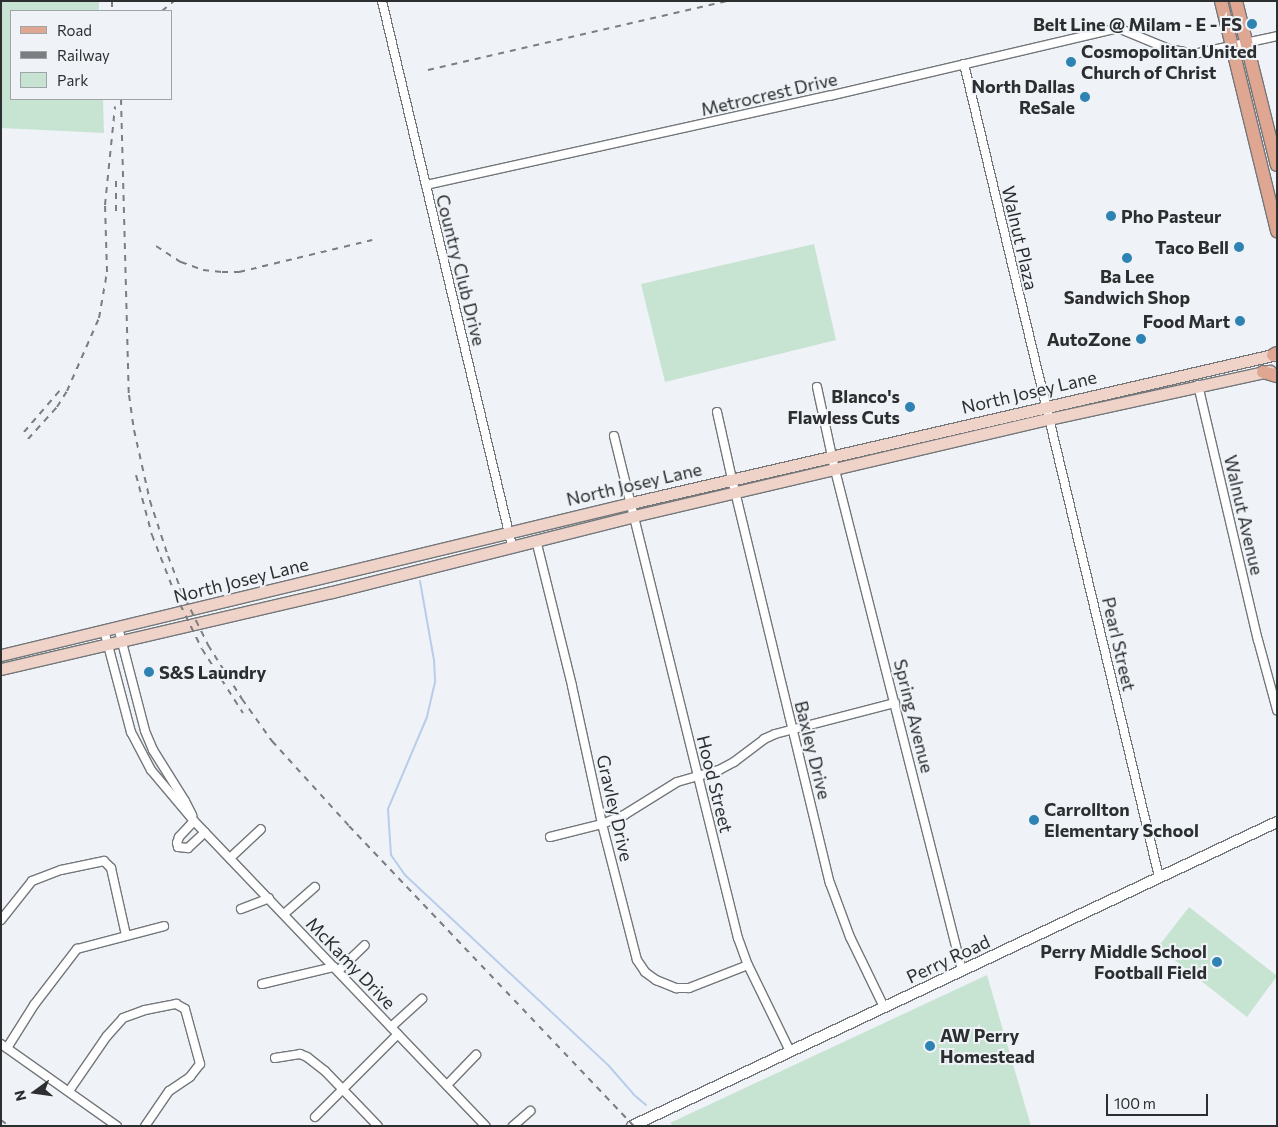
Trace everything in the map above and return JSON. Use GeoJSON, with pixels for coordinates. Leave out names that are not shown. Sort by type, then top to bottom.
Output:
{"type":"FeatureCollection","features":[{"type":"Feature","properties":{"kind":"main road"},"geometry":{"type":"LineString","coordinates":[[1221,1],[1253,134],[1274,208],[1277,230]]}},
{"type":"Feature","properties":{"kind":"main road"},"geometry":{"type":"LineString","coordinates":[[1236,1],[1277,164]]}},
{"type":"Feature","properties":{"kind":"main road"},"geometry":{"type":"LineString","coordinates":[[1253,134],[1263,146],[1273,188],[1277,192]]}},
{"type":"Feature","properties":{"kind":"main road","name":"North Josey Lane"},"geometry":{"type":"LineString","coordinates":[[1,654],[732,479],[1275,354]]}},
{"type":"Feature","properties":{"kind":"main road","name":"North Josey Lane"},"geometry":{"type":"LineString","coordinates":[[1,669],[332,592],[735,492],[1198,385],[1277,370]]}},
{"type":"Feature","properties":{"kind":"main road"},"geometry":{"type":"LineString","coordinates":[[1262,372],[1277,376]]}},
{"type":"Feature","properties":{"kind":"street","name":"Country Club Drive"},"geometry":{"type":"LineString","coordinates":[[382,1],[512,546]]}},
{"type":"Feature","properties":{"kind":"street","name":"Metrocrest Drive"},"geometry":{"type":"LineString","coordinates":[[426,185],[1118,28],[1182,52],[1194,54],[1232,47]]}},
{"type":"Feature","properties":{"kind":"street"},"geometry":{"type":"LineString","coordinates":[[1232,47],[1277,36]]}},
{"type":"Feature","properties":{"kind":"street","name":"Walnut Plaza"},"geometry":{"type":"LineString","coordinates":[[964,64],[1049,419]]}},
{"type":"Feature","properties":{"kind":"street","name":"Walnut Avenue"},"geometry":{"type":"LineString","coordinates":[[1198,385],[1258,640],[1277,710]]}},
{"type":"Feature","properties":{"kind":"street","name":"Spring Avenue"},"geometry":{"type":"LineString","coordinates":[[817,387],[835,470],[962,970]]}},
{"type":"Feature","properties":{"kind":"street","name":"Baxley Drive"},"geometry":{"type":"LineString","coordinates":[[718,412],[735,492],[837,906],[884,1007]]}},
{"type":"Feature","properties":{"kind":"street","name":"Pearl Street"},"geometry":{"type":"LineString","coordinates":[[1049,419],[1159,877]]}},
{"type":"Feature","properties":{"kind":"street","name":"Hood Street"},"geometry":{"type":"LineString","coordinates":[[614,436],[738,938],[748,965],[790,1051]]}},
{"type":"Feature","properties":{"kind":"street","name":"Gravley Drive"},"geometry":{"type":"LineString","coordinates":[[536,540],[572,686],[602,824],[636,960],[645,972],[665,985],[689,988],[748,965]]}},
{"type":"Feature","properties":{"kind":"street","name":"McKamy Drive"},"geometry":{"type":"LineString","coordinates":[[118,626],[145,731],[153,750],[186,801],[194,821]]}},
{"type":"Feature","properties":{"kind":"street","name":"McKamy Drive"},"geometry":{"type":"LineString","coordinates":[[104,630],[131,732],[140,752],[156,776],[194,821],[485,1126]]}},
{"type":"Feature","properties":{"kind":"street"},"geometry":{"type":"LineString","coordinates":[[550,837],[602,824],[639,807],[677,782],[697,777],[734,762],[764,739],[793,729],[895,703]]}},
{"type":"Feature","properties":{"kind":"street"},"geometry":{"type":"LineString","coordinates":[[194,821],[178,837],[176,842],[178,847],[188,848],[205,832]]}},
{"type":"Feature","properties":{"kind":"street","name":"Perry Road"},"geometry":{"type":"LineString","coordinates":[[632,1126],[1277,822]]}},
{"type":"Feature","properties":{"kind":"street"},"geometry":{"type":"LineString","coordinates":[[230,858],[261,829]]}},
{"type":"Feature","properties":{"kind":"street"},"geometry":{"type":"LineString","coordinates":[[1,920],[32,881],[61,870],[104,861],[111,868],[126,935]]}},
{"type":"Feature","properties":{"kind":"street"},"geometry":{"type":"LineString","coordinates":[[284,914],[314,887]]}},
{"type":"Feature","properties":{"kind":"street"},"geometry":{"type":"LineString","coordinates":[[241,909],[269,898]]}},
{"type":"Feature","properties":{"kind":"street"},"geometry":{"type":"LineString","coordinates":[[117,1126],[4,1046],[77,949],[164,926]]}},
{"type":"Feature","properties":{"kind":"street"},"geometry":{"type":"LineString","coordinates":[[262,984],[336,969],[365,945]]}},
{"type":"Feature","properties":{"kind":"street"},"geometry":{"type":"LineString","coordinates":[[391,1027],[422,999]]}},
{"type":"Feature","properties":{"kind":"street"},"geometry":{"type":"LineString","coordinates":[[69,1091],[107,1036],[123,1018],[145,1010],[176,1004],[185,1009],[200,1064],[190,1077],[169,1091],[145,1126]]}},
{"type":"Feature","properties":{"kind":"street"},"geometry":{"type":"LineString","coordinates":[[315,1118],[398,1034]]}},
{"type":"Feature","properties":{"kind":"street"},"geometry":{"type":"LineString","coordinates":[[275,1058],[300,1054],[307,1057],[378,1126]]}},
{"type":"Feature","properties":{"kind":"street"},"geometry":{"type":"LineString","coordinates":[[447,1085],[476,1055]]}},
{"type":"Feature","properties":{"kind":"street"},"geometry":{"type":"LineString","coordinates":[[514,1126],[530,1111]]}},
{"type":"Feature","properties":{"kind":"green space"},"geometry":{"type":"Polygon","coordinates":[[[1,1],[99,1],[99,10],[10,10],[10,100],[103,100],[104,133],[1,128],[1,1]]]}},
{"type":"Feature","properties":{"kind":"green space"},"geometry":{"type":"Polygon","coordinates":[[[814,244],[836,340],[665,382],[641,284],[814,244]]]}},
{"type":"Feature","properties":{"kind":"green space","name":"Perry Middle School Football Field"},"geometry":{"type":"Polygon","coordinates":[[[1189,907],[1277,976],[1247,1017],[1158,947],[1189,907]]]}},
{"type":"Feature","properties":{"kind":"green space"},"geometry":{"type":"Polygon","coordinates":[[[987,975],[1031,1126],[674,1126],[670,1123],[987,975]]]}},
{"type":"Feature","properties":{"kind":"waterway"},"geometry":{"type":"LineString","coordinates":[[420,581],[434,660],[435,682],[427,717],[388,809],[391,855],[405,875],[609,1066],[633,1094],[646,1105]]}},
{"type":"Feature","properties":{"kind":"railway"},"geometry":{"type":"LineString","coordinates":[[112,1],[112,10]]}},
{"type":"Feature","properties":{"kind":"railway"},"geometry":{"type":"LineString","coordinates":[[163,10],[174,1]]}},
{"type":"Feature","properties":{"kind":"railway"},"geometry":{"type":"LineString","coordinates":[[428,70],[728,1]]}},
{"type":"Feature","properties":{"kind":"railway"},"geometry":{"type":"LineString","coordinates":[[121,100],[129,395],[134,430],[150,501],[168,556],[180,588],[208,645],[242,699],[272,741],[349,826],[634,1126]]}},
{"type":"Feature","properties":{"kind":"railway"},"geometry":{"type":"LineString","coordinates":[[28,439],[57,407],[67,391],[99,318],[107,272],[105,205],[115,107]]}},
{"type":"Feature","properties":{"kind":"railway"},"geometry":{"type":"LineString","coordinates":[[116,181],[116,216]]}},
{"type":"Feature","properties":{"kind":"railway"},"geometry":{"type":"LineString","coordinates":[[156,246],[181,262],[203,270],[239,272],[372,240]]}},
{"type":"Feature","properties":{"kind":"railway"},"geometry":{"type":"LineString","coordinates":[[24,432],[61,389]]}},
{"type":"Feature","properties":{"kind":"railway"},"geometry":{"type":"LineString","coordinates":[[136,475],[152,535],[175,594],[202,649],[243,713]]}},
{"type":"Feature","properties":{"kind":"railway"},"geometry":{"type":"LineString","coordinates":[[1,1120],[9,1126]]}},
{"type":"Feature","properties":{"kind":"place","name":"Belt Line @ Milam - E - FS"},"geometry":{"type":"Point","coordinates":[1252,24]}},
{"type":"Feature","properties":{"kind":"place","name":"Cosmopolitan United Church of Christ"},"geometry":{"type":"Point","coordinates":[1071,62]}},
{"type":"Feature","properties":{"kind":"place","name":"North Dallas ReSale"},"geometry":{"type":"Point","coordinates":[1085,97]}},
{"type":"Feature","properties":{"kind":"place","name":"Pho Pasteur"},"geometry":{"type":"Point","coordinates":[1111,216]}},
{"type":"Feature","properties":{"kind":"place","name":"Taco Bell"},"geometry":{"type":"Point","coordinates":[1239,247]}},
{"type":"Feature","properties":{"kind":"place","name":"Ba Lee Sandwich Shop"},"geometry":{"type":"Point","coordinates":[1127,258]}},
{"type":"Feature","properties":{"kind":"place","name":"Food Mart"},"geometry":{"type":"Point","coordinates":[1240,321]}},
{"type":"Feature","properties":{"kind":"place","name":"AutoZone"},"geometry":{"type":"Point","coordinates":[1141,339]}},
{"type":"Feature","properties":{"kind":"place","name":"Blanco's Flawless Cuts"},"geometry":{"type":"Point","coordinates":[910,407]}},
{"type":"Feature","properties":{"kind":"place","name":"S&S Laundry"},"geometry":{"type":"Point","coordinates":[149,672]}},
{"type":"Feature","properties":{"kind":"place","name":"Carrollton Elementary School"},"geometry":{"type":"Point","coordinates":[1034,820]}},
{"type":"Feature","properties":{"kind":"place","name":"Perry Middle School Football Field"},"geometry":{"type":"Point","coordinates":[1217,962]}},
{"type":"Feature","properties":{"kind":"place","name":"AW Perry Homestead"},"geometry":{"type":"Point","coordinates":[930,1046]}}]}
